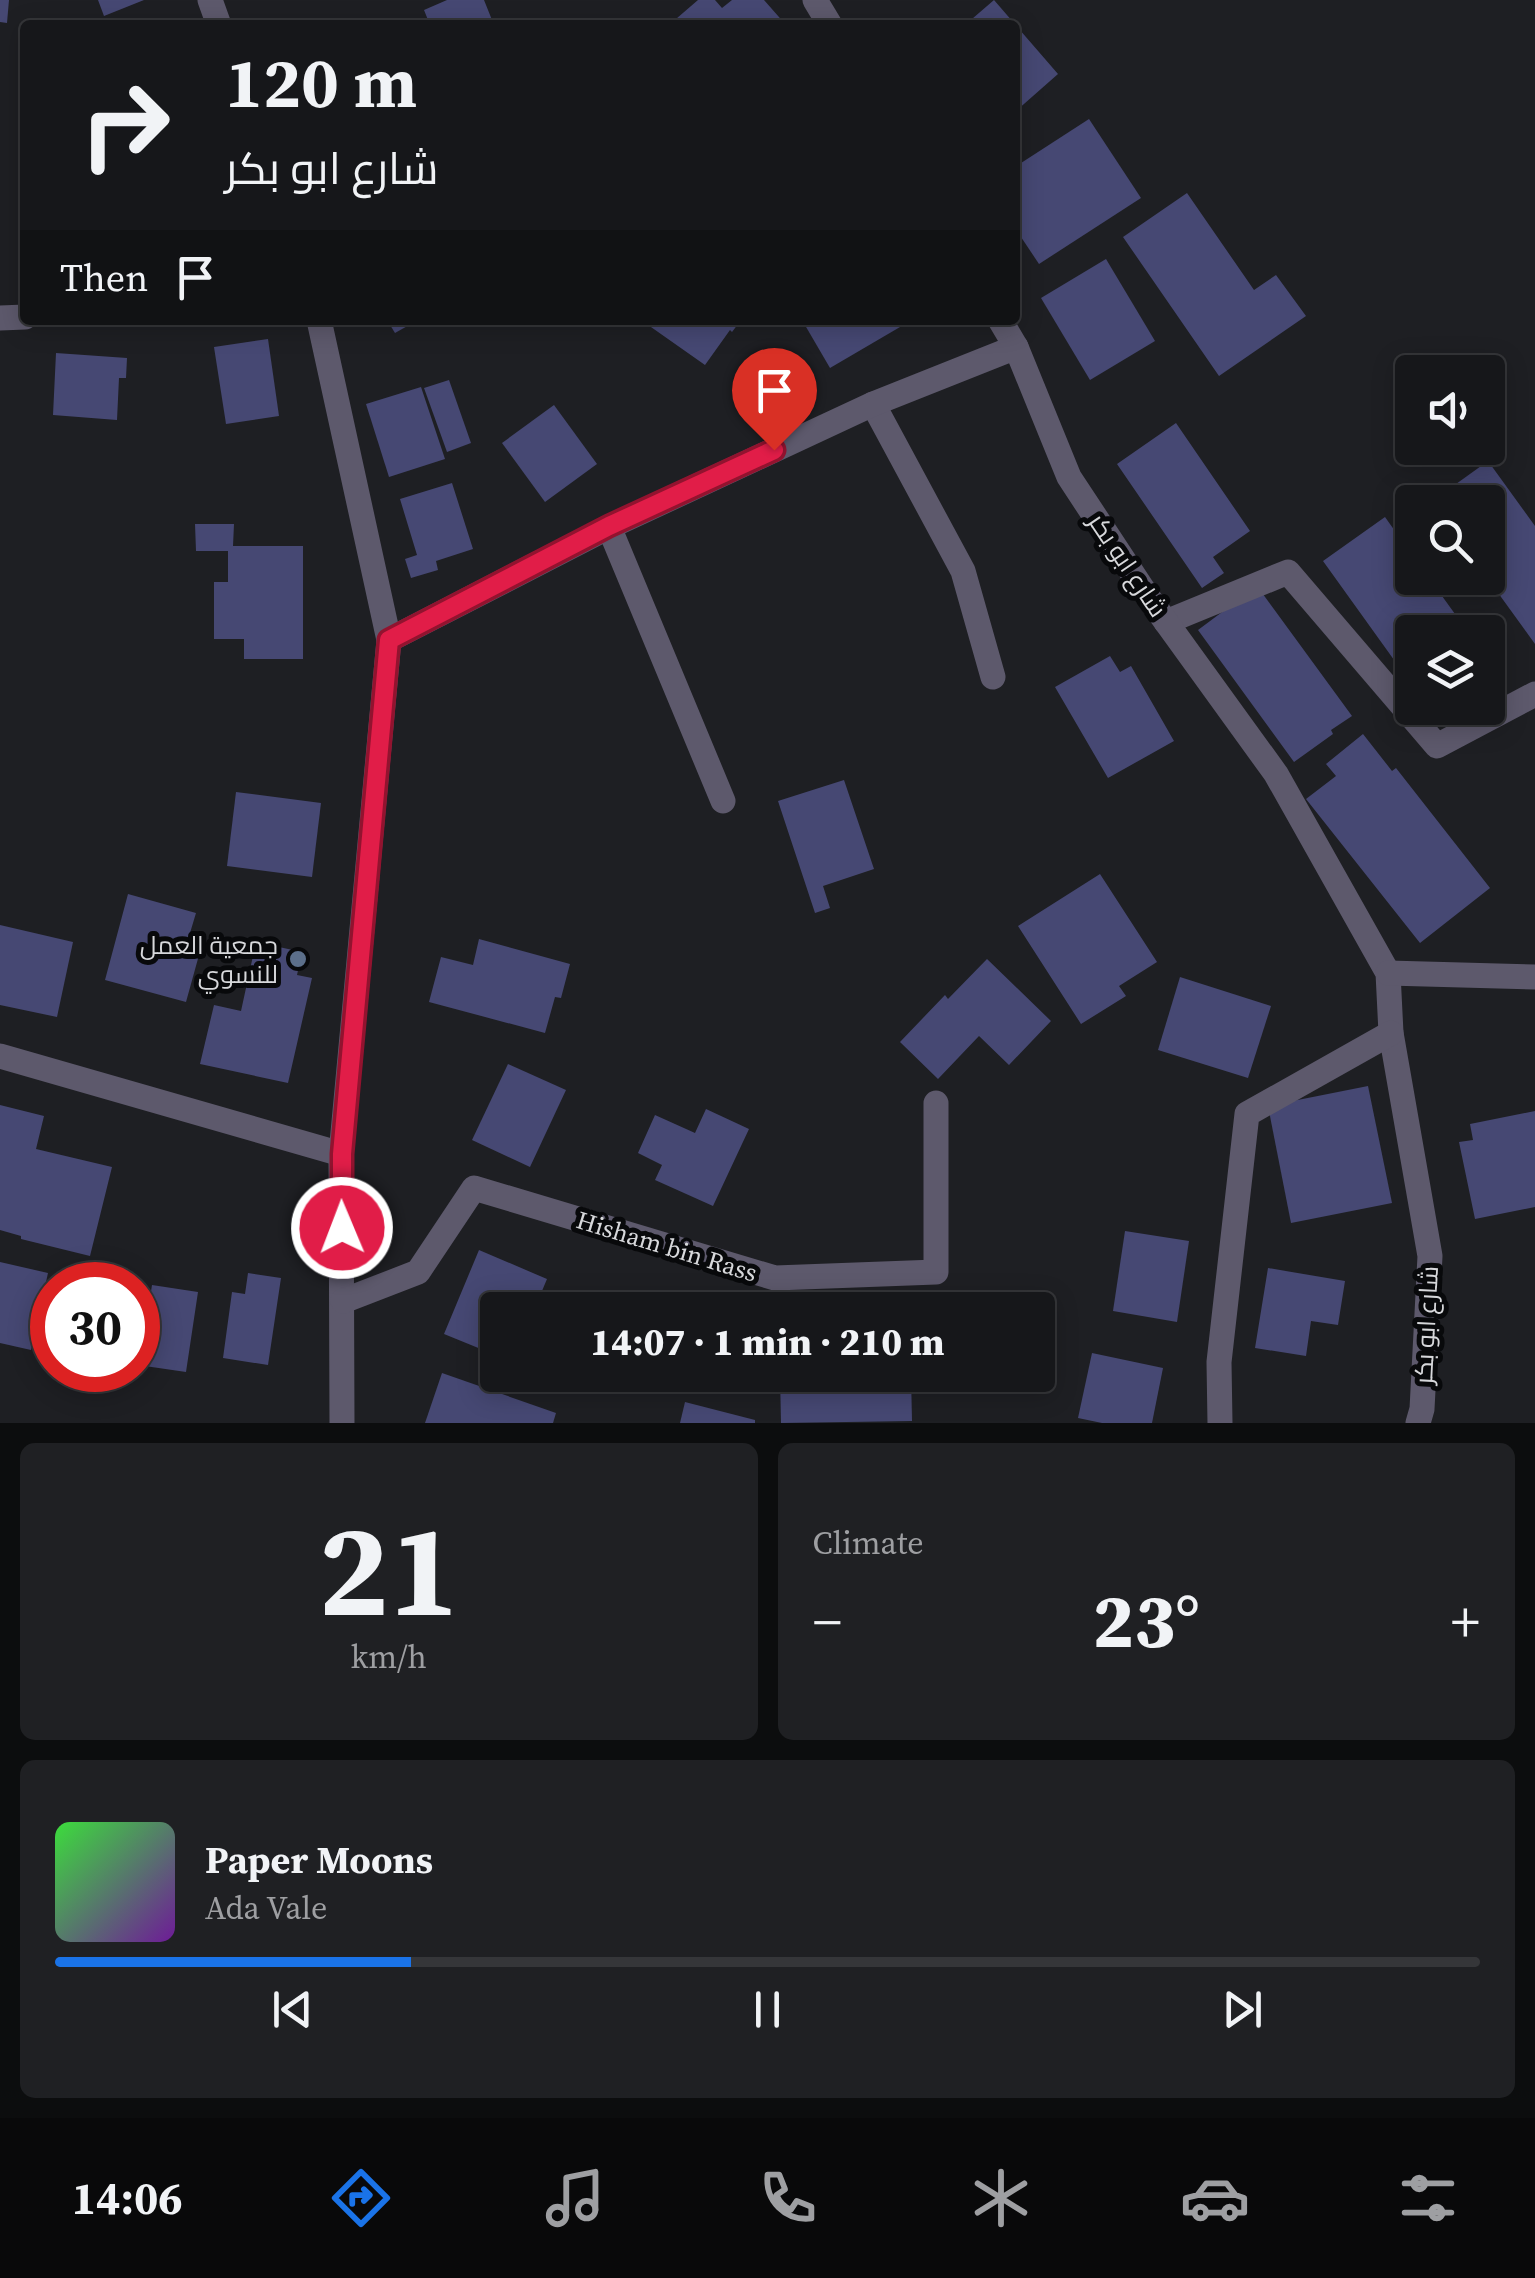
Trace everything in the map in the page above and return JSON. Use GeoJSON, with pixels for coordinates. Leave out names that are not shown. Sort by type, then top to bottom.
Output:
{"type":"FeatureCollection","features":[{"type":"Feature","properties":{"kind":"street"},"geometry":{"type":"LineString","coordinates":[[321,325],[389,640],[342,1154],[342,1423]]}},
{"type":"Feature","properties":{"kind":"street","name":"شارع ابو بكر"},"geometry":{"type":"LineString","coordinates":[[1003,325],[1070,477],[1166,622],[1276,774],[1388,973],[1392,1034],[1430,1256],[1418,1423]]}},
{"type":"Feature","properties":{"kind":"street"},"geometry":{"type":"LineString","coordinates":[[389,640],[609,526],[872,404],[1016,348]]}},
{"type":"Feature","properties":{"kind":"street"},"geometry":{"type":"LineString","coordinates":[[872,404],[962,571],[993,676]]}},
{"type":"Feature","properties":{"kind":"street"},"geometry":{"type":"LineString","coordinates":[[609,526],[723,801]]}},
{"type":"Feature","properties":{"kind":"street"},"geometry":{"type":"LineString","coordinates":[[1166,622],[1288,572],[1437,746],[1535,694]]}},
{"type":"Feature","properties":{"kind":"street"},"geometry":{"type":"LineString","coordinates":[[1388,973],[1535,977]]}},
{"type":"Feature","properties":{"kind":"street"},"geometry":{"type":"LineString","coordinates":[[1220,1423],[1219,1362],[1247,1114],[1392,1034]]}},
{"type":"Feature","properties":{"kind":"street"},"geometry":{"type":"LineString","coordinates":[[0,1056],[342,1154]]}},
{"type":"Feature","properties":{"kind":"street","name":"Hisham bin Rass"},"geometry":{"type":"LineString","coordinates":[[343,1301],[418,1272],[474,1188],[776,1278],[936,1272],[936,1103]]}},
{"type":"Feature","properties":{"kind":"building"},"geometry":{"type":"Polygon","coordinates":[[[0,0],[9,0],[7,23],[0,22],[0,0]]]}},
{"type":"Feature","properties":{"kind":"building"},"geometry":{"type":"Polygon","coordinates":[[[98,0],[144,0],[104,16],[98,0]]]}},
{"type":"Feature","properties":{"kind":"building"},"geometry":{"type":"Polygon","coordinates":[[[447,0],[484,0],[492,20],[428,20],[424,10],[447,0]]]}},
{"type":"Feature","properties":{"kind":"building"},"geometry":{"type":"Polygon","coordinates":[[[698,0],[715,0],[722,8],[732,0],[764,0],[782,20],[675,20],[698,0]]]}},
{"type":"Feature","properties":{"kind":"building"},"geometry":{"type":"Polygon","coordinates":[[[994,0],[1011,20],[971,20],[994,0]]]}},
{"type":"Feature","properties":{"kind":"building"},"geometry":{"type":"Polygon","coordinates":[[[1020,30],[1058,74],[1020,108],[1020,30]]]}},
{"type":"Feature","properties":{"kind":"building"},"geometry":{"type":"Polygon","coordinates":[[[1089,119],[1141,198],[1039,264],[1020,236],[1020,164],[1089,119]]]}},
{"type":"Feature","properties":{"kind":"building"},"geometry":{"type":"Polygon","coordinates":[[[1187,193],[1254,290],[1276,275],[1306,316],[1219,376],[1123,237],[1187,193]]]}},
{"type":"Feature","properties":{"kind":"building"},"geometry":{"type":"Polygon","coordinates":[[[1106,259],[1155,341],[1090,380],[1041,298],[1106,259]]]}},
{"type":"Feature","properties":{"kind":"building"},"geometry":{"type":"Polygon","coordinates":[[[390,325],[409,325],[395,333],[390,325]]]}},
{"type":"Feature","properties":{"kind":"building"},"geometry":{"type":"Polygon","coordinates":[[[648,325],[737,325],[705,365],[648,325]]]}},
{"type":"Feature","properties":{"kind":"building"},"geometry":{"type":"Polygon","coordinates":[[[805,325],[903,325],[830,368],[805,325]]]}},
{"type":"Feature","properties":{"kind":"building"},"geometry":{"type":"Polygon","coordinates":[[[268,339],[279,416],[226,424],[214,347],[268,339]]]}},
{"type":"Feature","properties":{"kind":"building"},"geometry":{"type":"Polygon","coordinates":[[[56,353],[127,358],[126,378],[119,378],[117,420],[53,415],[56,353]]]}},
{"type":"Feature","properties":{"kind":"building"},"geometry":{"type":"Polygon","coordinates":[[[449,380],[471,443],[447,452],[424,388],[449,380]]]}},
{"type":"Feature","properties":{"kind":"building"},"geometry":{"type":"Polygon","coordinates":[[[421,387],[445,459],[389,477],[366,404],[421,387]]]}},
{"type":"Feature","properties":{"kind":"building"},"geometry":{"type":"Polygon","coordinates":[[[554,405],[597,464],[545,502],[502,443],[554,405]]]}},
{"type":"Feature","properties":{"kind":"building"},"geometry":{"type":"Polygon","coordinates":[[[1176,423],[1250,531],[1213,557],[1224,573],[1202,588],[1117,464],[1176,423]]]}},
{"type":"Feature","properties":{"kind":"building"},"geometry":{"type":"Polygon","coordinates":[[[1482,465],[1491,465],[1535,526],[1535,644],[1500,595],[1505,595],[1505,485],[1455,485],[1482,465]]]}},
{"type":"Feature","properties":{"kind":"building"},"geometry":{"type":"Polygon","coordinates":[[[452,483],[473,549],[436,561],[438,570],[411,578],[405,559],[417,555],[400,499],[452,483]]]}},
{"type":"Feature","properties":{"kind":"building"},"geometry":{"type":"Polygon","coordinates":[[[1385,517],[1395,531],[1395,595],[1441,595],[1456,615],[1395,615],[1395,661],[1323,561],[1385,517]]]}},
{"type":"Feature","properties":{"kind":"building"},"geometry":{"type":"Polygon","coordinates":[[[195,524],[234,524],[233,546],[303,546],[303,659],[244,659],[244,639],[214,639],[214,582],[228,582],[228,551],[196,551],[195,524]]]}},
{"type":"Feature","properties":{"kind":"building"},"geometry":{"type":"Polygon","coordinates":[[[1257,586],[1352,716],[1294,762],[1198,630],[1257,586]]]}},
{"type":"Feature","properties":{"kind":"building"},"geometry":{"type":"Polygon","coordinates":[[[1110,656],[1120,672],[1131,666],[1174,741],[1108,778],[1055,687],[1110,656]]]}},
{"type":"Feature","properties":{"kind":"building"},"geometry":{"type":"Polygon","coordinates":[[[1363,734],[1392,771],[1396,768],[1490,888],[1420,943],[1306,799],[1336,776],[1326,764],[1363,734]]]}},
{"type":"Feature","properties":{"kind":"building"},"geometry":{"type":"Polygon","coordinates":[[[844,780],[874,869],[823,886],[830,908],[815,913],[778,801],[844,780]]]}},
{"type":"Feature","properties":{"kind":"building"},"geometry":{"type":"Polygon","coordinates":[[[236,792],[321,803],[312,877],[227,866],[236,792]]]}},
{"type":"Feature","properties":{"kind":"building"},"geometry":{"type":"Polygon","coordinates":[[[1100,874],[1157,962],[1119,986],[1126,996],[1081,1024],[1018,926],[1100,874]]]}},
{"type":"Feature","properties":{"kind":"building"},"geometry":{"type":"Polygon","coordinates":[[[128,894],[196,913],[190,933],[204,937],[186,1002],[105,980],[128,894]]]}},
{"type":"Feature","properties":{"kind":"building"},"geometry":{"type":"Polygon","coordinates":[[[0,925],[73,942],[57,1017],[0,1005],[0,925]]]}},
{"type":"Feature","properties":{"kind":"building"},"geometry":{"type":"Polygon","coordinates":[[[479,939],[570,964],[561,998],[555,997],[545,1033],[429,1002],[441,957],[473,965],[479,939]]]}},
{"type":"Feature","properties":{"kind":"building"},"geometry":{"type":"Polygon","coordinates":[[[256,942],[302,952],[297,975],[312,978],[288,1083],[200,1064],[214,1005],[241,1011],[256,942]]]}},
{"type":"Feature","properties":{"kind":"building"},"geometry":{"type":"Polygon","coordinates":[[[987,959],[1051,1021],[1009,1065],[979,1036],[938,1079],[900,1042],[987,959]]]}},
{"type":"Feature","properties":{"kind":"building"},"geometry":{"type":"Polygon","coordinates":[[[1180,977],[1271,1006],[1248,1078],[1158,1050],[1180,977]]]}},
{"type":"Feature","properties":{"kind":"building"},"geometry":{"type":"Polygon","coordinates":[[[508,1064],[566,1090],[530,1167],[472,1140],[508,1064]]]}},
{"type":"Feature","properties":{"kind":"building"},"geometry":{"type":"Polygon","coordinates":[[[1368,1086],[1392,1203],[1291,1223],[1268,1106],[1368,1086]]]}},
{"type":"Feature","properties":{"kind":"building"},"geometry":{"type":"Polygon","coordinates":[[[0,1105],[44,1116],[36,1149],[112,1167],[90,1256],[0,1230],[0,1105]]]}},
{"type":"Feature","properties":{"kind":"building"},"geometry":{"type":"Polygon","coordinates":[[[706,1109],[749,1129],[713,1206],[655,1180],[662,1165],[638,1153],[655,1115],[695,1133],[706,1109]]]}},
{"type":"Feature","properties":{"kind":"building"},"geometry":{"type":"Polygon","coordinates":[[[1535,1111],[1535,1207],[1475,1219],[1459,1142],[1473,1140],[1470,1124],[1535,1111]]]}},
{"type":"Feature","properties":{"kind":"building"},"geometry":{"type":"Polygon","coordinates":[[[1125,1231],[1189,1241],[1177,1322],[1113,1311],[1125,1231]]]}},
{"type":"Feature","properties":{"kind":"building"},"geometry":{"type":"Polygon","coordinates":[[[479,1250],[547,1279],[542,1292],[480,1292],[480,1349],[444,1334],[479,1250]]]}},
{"type":"Feature","properties":{"kind":"building"},"geometry":{"type":"Polygon","coordinates":[[[0,1262],[30,1269],[30,1350],[0,1343],[0,1262]]]}},
{"type":"Feature","properties":{"kind":"building"},"geometry":{"type":"Polygon","coordinates":[[[1268,1268],[1345,1281],[1338,1325],[1311,1321],[1306,1356],[1255,1348],[1268,1268]]]}},
{"type":"Feature","properties":{"kind":"building"},"geometry":{"type":"Polygon","coordinates":[[[248,1273],[281,1278],[268,1365],[223,1358],[232,1292],[245,1294],[248,1273]]]}},
{"type":"Feature","properties":{"kind":"building"},"geometry":{"type":"Polygon","coordinates":[[[160,1286],[198,1292],[186,1372],[160,1368],[160,1286]]]}},
{"type":"Feature","properties":{"kind":"building"},"geometry":{"type":"Polygon","coordinates":[[[1092,1353],[1163,1368],[1152,1423],[1102,1423],[1078,1418],[1092,1353]]]}},
{"type":"Feature","properties":{"kind":"building"},"geometry":{"type":"Polygon","coordinates":[[[442,1373],[480,1386],[480,1392],[496,1392],[556,1413],[553,1423],[425,1423],[442,1373]]]}},
{"type":"Feature","properties":{"kind":"building"},"geometry":{"type":"Polygon","coordinates":[[[780,1392],[911,1392],[912,1421],[781,1423],[780,1392]]]}},
{"type":"Feature","properties":{"kind":"building"},"geometry":{"type":"Polygon","coordinates":[[[685,1402],[755,1420],[755,1423],[680,1423],[685,1402]]]}},
{"type":"Feature","properties":{"kind":"place","name":"جمعية العمل للنسوي"},"geometry":{"type":"Point","coordinates":[298,959]}},
{"type":"Feature","properties":{"kind":"route"},"geometry":{"type":"LineString","coordinates":[[342,1228],[342,1154],[389,640],[609,526],[774,450]]}}]}
